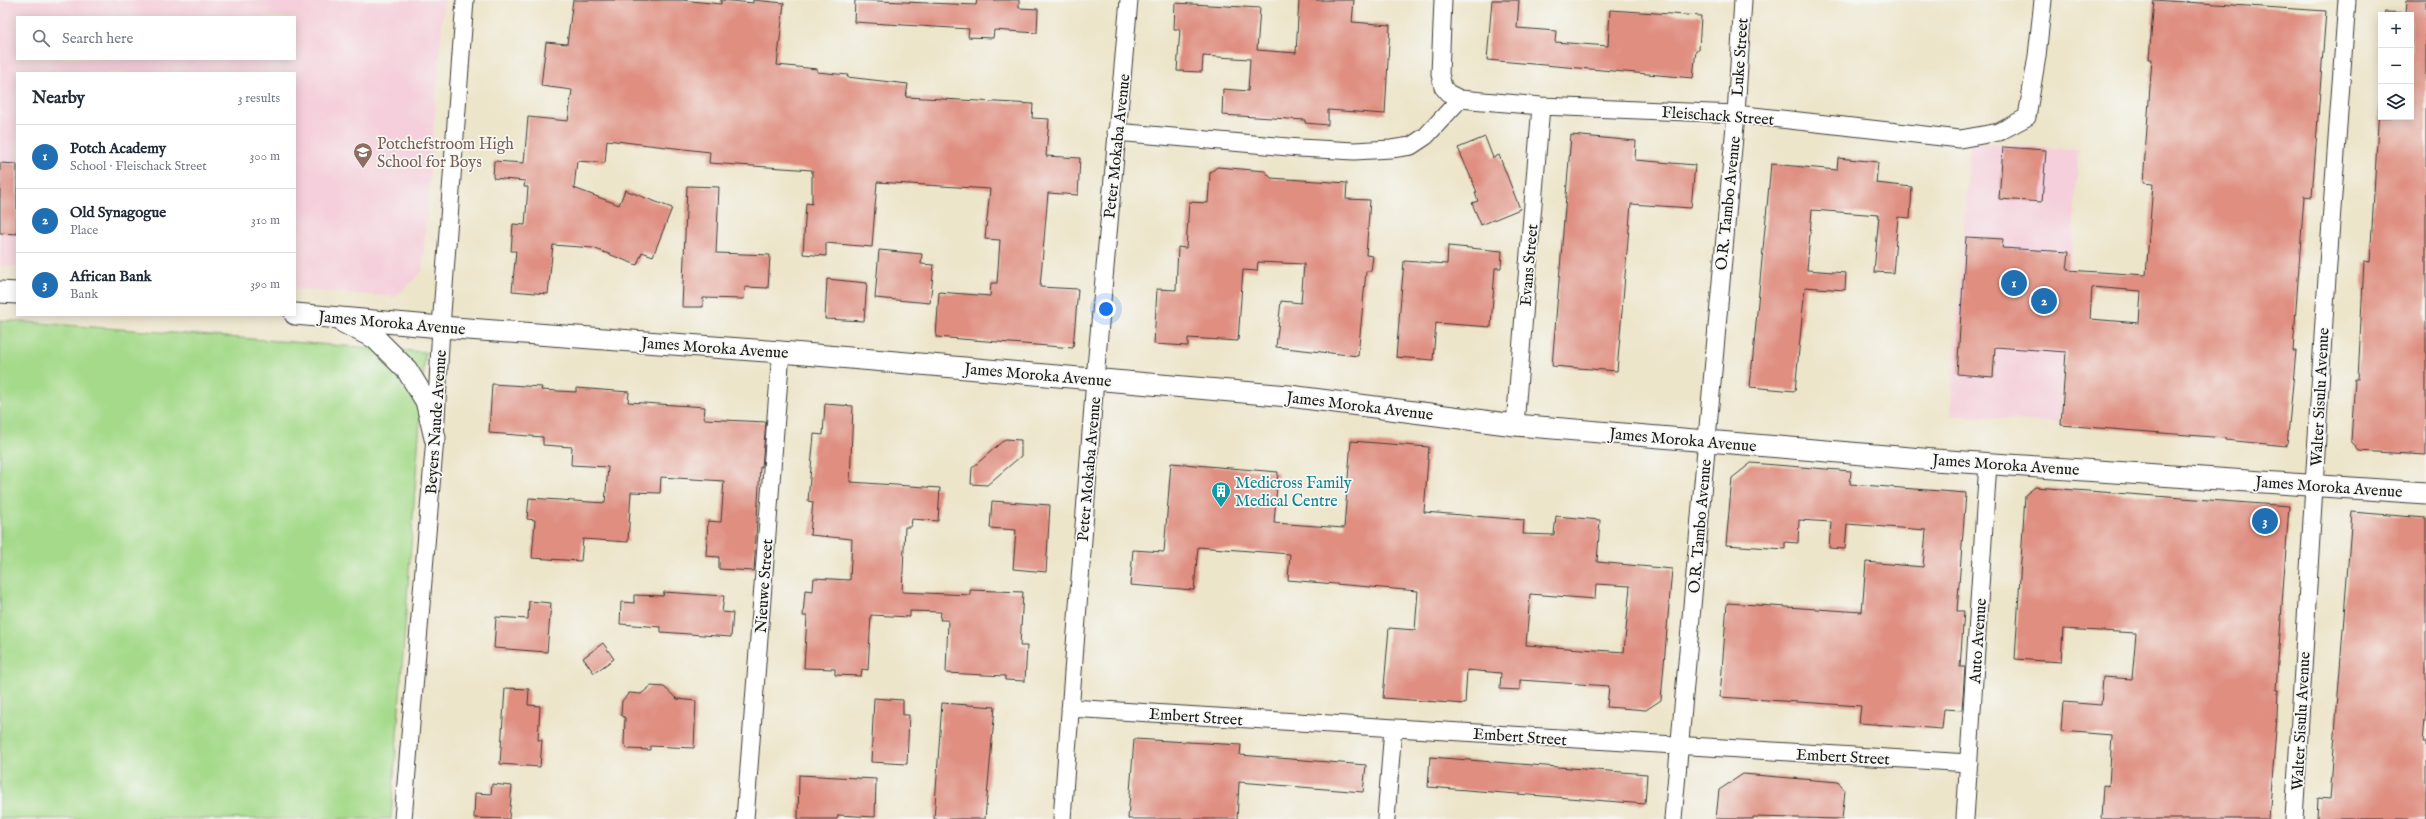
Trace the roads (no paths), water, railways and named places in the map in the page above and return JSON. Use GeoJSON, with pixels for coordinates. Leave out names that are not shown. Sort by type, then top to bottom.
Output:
{"type":"FeatureCollection","features":[{"type":"Feature","properties":{"kind":"street","name":"Beyers Naude Avenue"},"geometry":{"type":"LineString","coordinates":[[403,819],[435,438],[441,328],[465,0]]}},
{"type":"Feature","properties":{"kind":"street","name":"Peter Mokaba Avenue"},"geometry":{"type":"LineString","coordinates":[[1062,819],[1095,378],[1116,132],[1124,76],[1129,0]]}},
{"type":"Feature","properties":{"kind":"street","name":"Fleischack Street"},"geometry":{"type":"LineString","coordinates":[[1443,0],[1439,53],[1440,74],[1443,87],[1448,93],[1460,99],[1541,106],[1736,114],[1960,139],[1999,132],[2027,117],[2037,56],[2043,0]]}},
{"type":"Feature","properties":{"kind":"street","name":"Luke Street"},"geometry":{"type":"LineString","coordinates":[[1736,114],[1743,0]]}},
{"type":"Feature","properties":{"kind":"street","name":"Walter Sisulu Avenue"},"geometry":{"type":"LineString","coordinates":[[2294,819],[2314,484],[2347,0]]}},
{"type":"Feature","properties":{"kind":"street"},"geometry":{"type":"LineString","coordinates":[[1116,132],[1346,151],[1391,149],[1411,146],[1426,136],[1460,99]]}},
{"type":"Feature","properties":{"kind":"street","name":"Evans Street"},"geometry":{"type":"LineString","coordinates":[[1515,425],[1541,106]]}},
{"type":"Feature","properties":{"kind":"street","name":"O.R. Tambo Avenue"},"geometry":{"type":"LineString","coordinates":[[1673,819],[1736,114]]}},
{"type":"Feature","properties":{"kind":"street"},"geometry":{"type":"LineString","coordinates":[[0,292],[16,293]]}},
{"type":"Feature","properties":{"kind":"street","name":"James Moroka Avenue"},"geometry":{"type":"LineString","coordinates":[[296,314],[441,328],[781,352],[1095,378],[1289,396],[1515,425],[1988,463],[2314,484],[2426,493]]}},
{"type":"Feature","properties":{"kind":"street"},"geometry":{"type":"LineString","coordinates":[[332,317],[375,338],[407,370],[426,401],[435,438]]}},
{"type":"Feature","properties":{"kind":"street","name":"Nieuwe Street"},"geometry":{"type":"LineString","coordinates":[[745,819],[781,352]]}},
{"type":"Feature","properties":{"kind":"street","name":"Auto Avenue"},"geometry":{"type":"LineString","coordinates":[[1965,819],[1988,463]]}},
{"type":"Feature","properties":{"kind":"street","name":"Embert Street"},"geometry":{"type":"LineString","coordinates":[[1070,708],[1969,763]]}},
{"type":"Feature","properties":{"kind":"street"},"geometry":{"type":"LineString","coordinates":[[1386,819],[1393,728]]}},
{"type":"Feature","properties":{"kind":"place","name":"Potchefstroom High School for Boys"},"geometry":{"type":"Point","coordinates":[363,169]}},
{"type":"Feature","properties":{"kind":"place","name":"Potch Academy"},"geometry":{"type":"Point","coordinates":[2014,283]}},
{"type":"Feature","properties":{"kind":"place","name":"Old Synagogue"},"geometry":{"type":"Point","coordinates":[2044,301]}},
{"type":"Feature","properties":{"kind":"place","name":"Medicross Family Medical Centre"},"geometry":{"type":"Point","coordinates":[1221,508]}},
{"type":"Feature","properties":{"kind":"place","name":"African Bank"},"geometry":{"type":"Point","coordinates":[2265,521]}}]}
